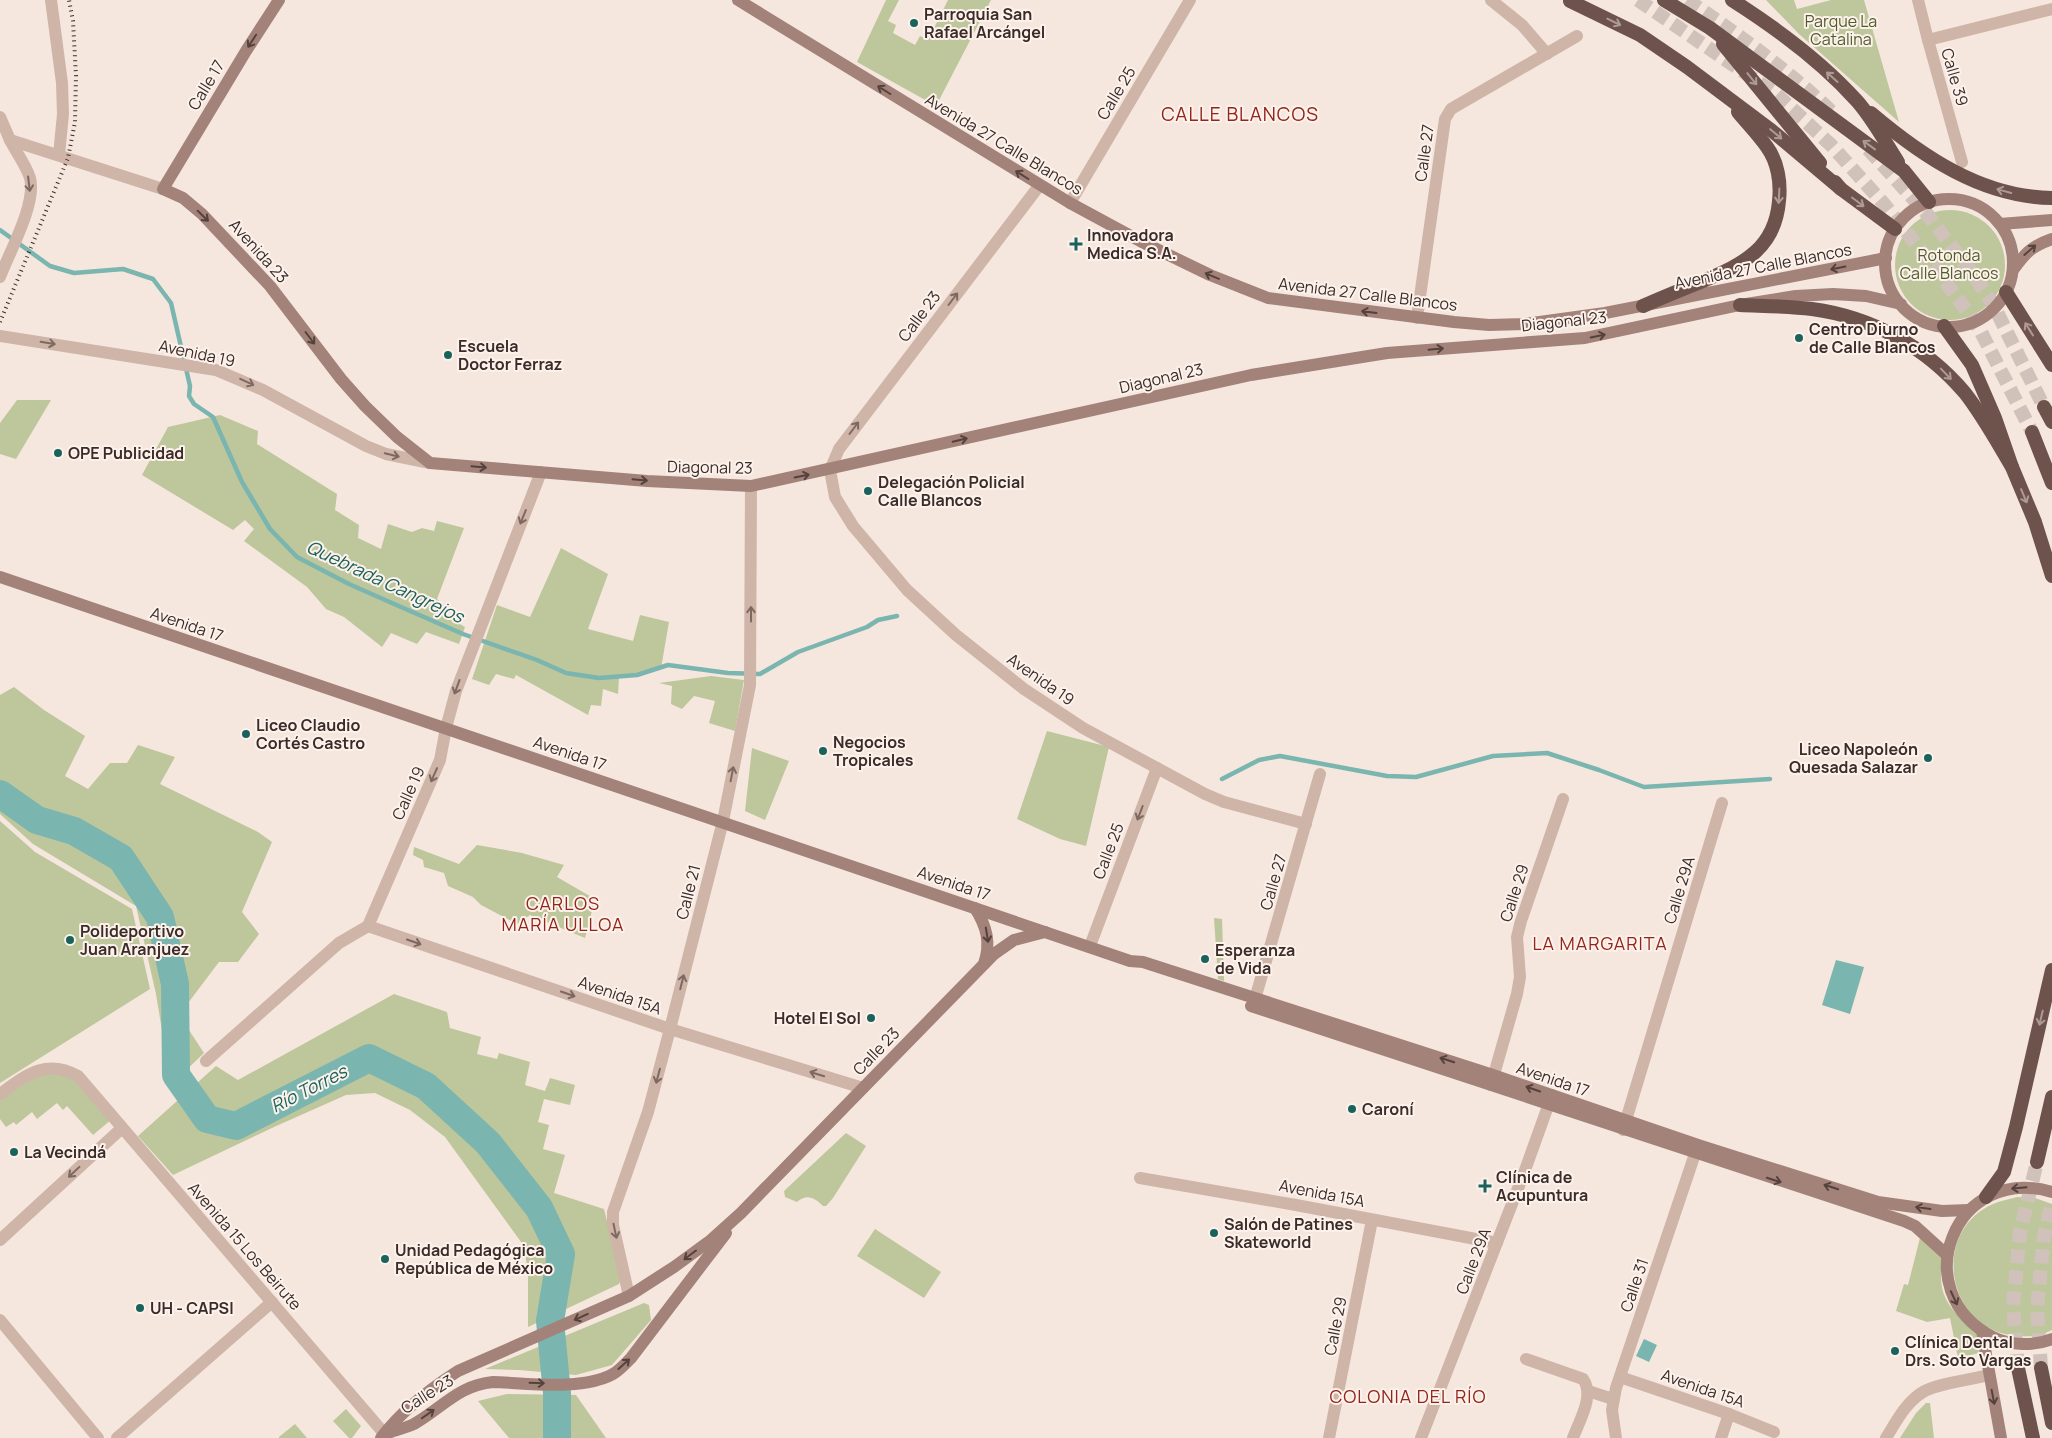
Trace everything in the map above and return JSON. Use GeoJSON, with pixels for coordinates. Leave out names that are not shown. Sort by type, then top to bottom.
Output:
{"type":"FeatureCollection","features":[{"type":"Feature","properties":{"kind":"highway"},"geometry":{"type":"LineString","coordinates":[[1570,0],[1640,35],[1771,130],[1841,189],[1895,229]]}},
{"type":"Feature","properties":{"kind":"highway"},"geometry":{"type":"LineString","coordinates":[[1664,0],[1710,28],[1904,171]]}},
{"type":"Feature","properties":{"kind":"highway"},"geometry":{"type":"LineString","coordinates":[[1732,0],[1785,38],[1831,75],[1858,102],[1904,141],[1944,166],[1982,185],[2012,193],[2039,198],[2052,198]]}},
{"type":"Feature","properties":{"kind":"highway"},"geometry":{"type":"LineString","coordinates":[[1710,28],[1841,189]]}},
{"type":"Feature","properties":{"kind":"highway"},"geometry":{"type":"LineString","coordinates":[[1644,306],[1736,267],[1754,254],[1770,235],[1778,216],[1780,190],[1776,164],[1767,147],[1724,96]]}},
{"type":"Feature","properties":{"kind":"highway"},"geometry":{"type":"LineString","coordinates":[[1858,102],[1904,171],[1929,202]]}},
{"type":"Feature","properties":{"kind":"highway"},"geometry":{"type":"LineString","coordinates":[[2006,292],[2052,365]]}},
{"type":"Feature","properties":{"kind":"highway"},"geometry":{"type":"LineString","coordinates":[[1740,305],[1812,309],[1847,316],[1879,326],[1910,344],[1942,369],[1965,394],[1986,423],[2012,467]]}},
{"type":"Feature","properties":{"kind":"highway"},"geometry":{"type":"LineString","coordinates":[[1944,326],[1972,366],[1995,418],[2012,467],[2035,522],[2052,576]]}},
{"type":"Feature","properties":{"kind":"highway"},"geometry":{"type":"LineString","coordinates":[[2044,407],[2052,422]]}},
{"type":"Feature","properties":{"kind":"highway"},"geometry":{"type":"LineString","coordinates":[[2032,432],[2052,483]]}},
{"type":"Feature","properties":{"kind":"highway"},"geometry":{"type":"LineString","coordinates":[[1986,1197],[2004,1172],[2052,970]]}},
{"type":"Feature","properties":{"kind":"highway"},"geometry":{"type":"LineString","coordinates":[[2037,1162],[2052,1097]]}},
{"type":"Feature","properties":{"kind":"highway"},"geometry":{"type":"LineString","coordinates":[[2018,1368],[2033,1438]]}},
{"type":"Feature","properties":{"kind":"highway"},"geometry":{"type":"LineString","coordinates":[[2041,1368],[2052,1423]]}},
{"type":"Feature","properties":{"kind":"main road","name":"Calle 17"},"geometry":{"type":"LineString","coordinates":[[163,189],[279,0]]}},
{"type":"Feature","properties":{"kind":"main road","name":"Avenida 27 Calle Blancos"},"geometry":{"type":"LineString","coordinates":[[738,0],[1039,186],[1142,242],[1210,275],[1268,298],[1417,318],[1490,325],[1525,324],[1644,306],[1886,258]]}},
{"type":"Feature","properties":{"kind":"main road","name":"Avenida 23"},"geometry":{"type":"LineString","coordinates":[[163,189],[183,198],[202,214],[270,286],[341,379],[365,406],[397,437],[430,463]]}},
{"type":"Feature","properties":{"kind":"main road"},"geometry":{"type":"LineString","coordinates":[[2013,270],[2011,246],[2000,224],[1984,209],[1963,200],[1952,199],[1929,202],[1910,213],[1895,229],[1890,238],[1886,258],[1889,283],[1901,304],[1920,320],[1944,326],[1963,325],[1980,319],[1991,312],[2006,292],[2013,270],[2026,253],[2036,245],[2052,239]]}},
{"type":"Feature","properties":{"kind":"main road"},"geometry":{"type":"LineString","coordinates":[[2000,224],[2052,220]]}},
{"type":"Feature","properties":{"kind":"main road","name":"Diagonal 23"},"geometry":{"type":"LineString","coordinates":[[430,463],[647,481],[751,486],[830,470],[1251,375],[1387,353],[1585,338],[1740,305],[1796,296],[1833,294],[1866,296],[1901,304]]}},
{"type":"Feature","properties":{"kind":"main road","name":"Avenida 17"},"geometry":{"type":"LineString","coordinates":[[0,577],[1130,961],[1143,962],[1255,999],[1904,1221],[1921,1232],[1946,1255]]}},
{"type":"Feature","properties":{"kind":"main road"},"geometry":{"type":"LineString","coordinates":[[975,908],[984,922],[988,939],[984,964]]}},
{"type":"Feature","properties":{"kind":"main road","name":"Calle 23"},"geometry":{"type":"LineString","coordinates":[[384,1437],[436,1386],[458,1371],[628,1296],[674,1268],[711,1240],[741,1213],[994,954],[1014,940],[1035,933],[1047,932]]}},
{"type":"Feature","properties":{"kind":"main road","name":"Avenida 17"},"geometry":{"type":"LineString","coordinates":[[1130,961],[1140,969],[1315,1028],[1492,1080]]}},
{"type":"Feature","properties":{"kind":"main road","name":"Avenida 17"},"geometry":{"type":"LineString","coordinates":[[1696,1149],[1878,1202],[1942,1210],[1969,1210]]}},
{"type":"Feature","properties":{"kind":"main road"},"geometry":{"type":"LineString","coordinates":[[2052,1192],[2040,1188],[2019,1188],[1986,1197],[1969,1210],[1954,1231],[1946,1255],[1947,1277],[1953,1298],[1965,1317],[1982,1332],[1996,1339],[2011,1343],[2027,1344],[2052,1339]]}},
{"type":"Feature","properties":{"kind":"main road","name":"Calle 23"},"geometry":{"type":"LineString","coordinates":[[384,1437],[412,1425],[470,1386],[493,1382],[581,1384],[597,1381],[613,1374],[631,1358],[741,1213]]}},
{"type":"Feature","properties":{"kind":"main road"},"geometry":{"type":"LineString","coordinates":[[1982,1332],[1988,1375],[2001,1438]]}},
{"type":"Feature","properties":{"kind":"street"},"geometry":{"type":"LineString","coordinates":[[51,0],[62,83],[63,114],[59,155]]}},
{"type":"Feature","properties":{"kind":"street","name":"Calle 25"},"geometry":{"type":"LineString","coordinates":[[1070,203],[1190,0]]}},
{"type":"Feature","properties":{"kind":"street"},"geometry":{"type":"LineString","coordinates":[[1491,0],[1522,25],[1547,54]]}},
{"type":"Feature","properties":{"kind":"street","name":"Calle 39"},"geometry":{"type":"LineString","coordinates":[[1918,0],[1962,162]]}},
{"type":"Feature","properties":{"kind":"street"},"geometry":{"type":"LineString","coordinates":[[1928,40],[2052,10]]}},
{"type":"Feature","properties":{"kind":"street","name":"Calle 27"},"geometry":{"type":"LineString","coordinates":[[1417,318],[1445,119],[1451,109],[1577,36]]}},
{"type":"Feature","properties":{"kind":"street"},"geometry":{"type":"LineString","coordinates":[[0,118],[30,179],[31,197],[20,231],[4,262],[0,278]]}},
{"type":"Feature","properties":{"kind":"street","name":"Avenida 23"},"geometry":{"type":"LineString","coordinates":[[10,140],[163,189]]}},
{"type":"Feature","properties":{"kind":"street","name":"Calle 23"},"geometry":{"type":"LineString","coordinates":[[830,470],[844,443],[1039,186]]}},
{"type":"Feature","properties":{"kind":"street","name":"Avenida 19"},"geometry":{"type":"LineString","coordinates":[[0,336],[216,370],[248,382],[366,446],[386,454],[430,463]]}},
{"type":"Feature","properties":{"kind":"street","name":"Avenida 19"},"geometry":{"type":"LineString","coordinates":[[830,470],[835,497],[853,526],[907,590],[956,635],[1024,689],[1083,728],[1205,794],[1224,802],[1306,824]]}},
{"type":"Feature","properties":{"kind":"street","name":"Calle 19"},"geometry":{"type":"LineString","coordinates":[[368,926],[440,760],[456,691],[542,472]]}},
{"type":"Feature","properties":{"kind":"street","name":"Calle 21"},"geometry":{"type":"LineString","coordinates":[[628,1296],[613,1225],[613,1212],[648,1112],[670,1029],[723,822],[750,685],[752,662],[751,486]]}},
{"type":"Feature","properties":{"kind":"street","name":"Calle 25"},"geometry":{"type":"LineString","coordinates":[[1090,946],[1157,768]]}},
{"type":"Feature","properties":{"kind":"street","name":"Calle 27"},"geometry":{"type":"LineString","coordinates":[[1255,999],[1320,774]]}},
{"type":"Feature","properties":{"kind":"street","name":"Calle 29"},"geometry":{"type":"LineString","coordinates":[[1492,1080],[1517,994],[1520,977],[1517,937],[1521,921],[1563,799]]}},
{"type":"Feature","properties":{"kind":"street","name":"Calle 29A"},"geometry":{"type":"LineString","coordinates":[[1625,1125],[1722,803]]}},
{"type":"Feature","properties":{"kind":"street"},"geometry":{"type":"LineString","coordinates":[[206,1061],[339,943],[368,926]]}},
{"type":"Feature","properties":{"kind":"street","name":"Avenida 15A"},"geometry":{"type":"LineString","coordinates":[[368,926],[670,1029],[863,1088]]}},
{"type":"Feature","properties":{"kind":"street","name":"Avenida 15 Los Beirute"},"geometry":{"type":"LineString","coordinates":[[0,1094],[36,1071],[52,1067],[67,1070],[78,1076],[272,1302],[384,1437]]}},
{"type":"Feature","properties":{"kind":"street","name":"Calle 29A"},"geometry":{"type":"LineString","coordinates":[[1423,1437],[1550,1100]]}},
{"type":"Feature","properties":{"kind":"street"},"geometry":{"type":"LineString","coordinates":[[0,1240],[122,1128]]}},
{"type":"Feature","properties":{"kind":"street","name":"Calle 31"},"geometry":{"type":"LineString","coordinates":[[1616,1438],[1613,1424],[1613,1399],[1696,1149]]}},
{"type":"Feature","properties":{"kind":"street","name":"Avenida 15A"},"geometry":{"type":"LineString","coordinates":[[1140,1178],[1497,1243]]}},
{"type":"Feature","properties":{"kind":"street","name":"Calle 29"},"geometry":{"type":"LineString","coordinates":[[1329,1438],[1372,1220]]}},
{"type":"Feature","properties":{"kind":"street"},"geometry":{"type":"LineString","coordinates":[[117,1438],[272,1302]]}},
{"type":"Feature","properties":{"kind":"street"},"geometry":{"type":"LineString","coordinates":[[0,1320],[98,1438]]}},
{"type":"Feature","properties":{"kind":"street"},"geometry":{"type":"LineString","coordinates":[[1526,1359],[1583,1379],[1588,1386],[1588,1396],[1573,1438]]}},
{"type":"Feature","properties":{"kind":"street"},"geometry":{"type":"LineString","coordinates":[[1886,1438],[1904,1410],[1923,1392],[1936,1387],[1988,1375]]}},
{"type":"Feature","properties":{"kind":"street","name":"Avenida 15A"},"geometry":{"type":"LineString","coordinates":[[1620,1377],[1729,1414],[1774,1432]]}},
{"type":"Feature","properties":{"kind":"street"},"geometry":{"type":"LineString","coordinates":[[1588,1391],[1613,1399]]}},
{"type":"Feature","properties":{"kind":"street"},"geometry":{"type":"LineString","coordinates":[[1720,1438],[1729,1414]]}},
{"type":"Feature","properties":{"kind":"green space"},"geometry":{"type":"Polygon","coordinates":[[[886,0],[899,0],[888,21],[896,25],[893,33],[915,45],[920,36],[928,40],[948,0],[991,0],[936,106],[857,62],[886,0]]]}},
{"type":"Feature","properties":{"kind":"green space","name":"Parque La Catalina"},"geometry":{"type":"Polygon","coordinates":[[[1766,0],[1794,0],[1797,9],[1831,0],[1864,0],[1899,122],[1799,34],[1766,0]]]}},
{"type":"Feature","properties":{"kind":"green space","name":"Rotonda Calle Blancos"},"geometry":{"type":"Polygon","coordinates":[[[1950,210],[1961,211],[1971,215],[1989,226],[2000,244],[2004,254],[2004,276],[2000,286],[1989,304],[1971,315],[1961,319],[1950,320],[1939,319],[1929,315],[1911,304],[1900,286],[1896,276],[1895,265],[1896,254],[1900,244],[1911,226],[1929,215],[1939,211],[1950,210]]]}},
{"type":"Feature","properties":{"kind":"green space"},"geometry":{"type":"Polygon","coordinates":[[[17,400],[51,400],[16,459],[0,454],[0,423],[17,400]]]}},
{"type":"Feature","properties":{"kind":"green space"},"geometry":{"type":"Polygon","coordinates":[[[220,415],[258,431],[257,444],[337,494],[335,510],[359,525],[358,538],[381,549],[388,524],[412,532],[422,528],[434,531],[437,521],[464,528],[437,599],[445,606],[444,615],[465,627],[459,644],[426,632],[417,644],[391,633],[382,647],[344,617],[326,609],[307,587],[244,541],[254,529],[245,520],[233,530],[142,475],[168,427],[220,415]]]}},
{"type":"Feature","properties":{"kind":"green space"},"geometry":{"type":"Polygon","coordinates":[[[561,548],[608,574],[588,629],[633,641],[640,615],[669,622],[661,668],[619,678],[618,694],[603,689],[601,706],[591,705],[588,715],[516,675],[514,679],[496,674],[489,685],[472,679],[497,605],[530,617],[561,548]]]}},
{"type":"Feature","properties":{"kind":"green space"},"geometry":{"type":"Polygon","coordinates":[[[711,676],[744,680],[735,731],[709,723],[715,701],[694,696],[682,709],[671,704],[672,686],[659,683],[711,676]]]}},
{"type":"Feature","properties":{"kind":"green space"},"geometry":{"type":"Polygon","coordinates":[[[14,687],[44,710],[85,736],[65,776],[88,789],[110,763],[127,763],[138,745],[175,757],[160,784],[258,832],[272,842],[242,912],[259,934],[238,962],[219,962],[179,1015],[204,1053],[176,1080],[168,1067],[156,994],[136,906],[33,844],[0,814],[0,695],[14,687]]]}},
{"type":"Feature","properties":{"kind":"green space"},"geometry":{"type":"Polygon","coordinates":[[[1047,731],[1109,747],[1086,846],[1060,839],[1017,819],[1047,731]]]}},
{"type":"Feature","properties":{"kind":"green space"},"geometry":{"type":"Polygon","coordinates":[[[752,748],[789,761],[765,820],[745,811],[752,748]]]}},
{"type":"Feature","properties":{"kind":"green space","name":"Polideportivo Juan Aranjuez"},"geometry":{"type":"Polygon","coordinates":[[[0,821],[35,852],[132,909],[150,989],[0,1083],[0,821]]]}},
{"type":"Feature","properties":{"kind":"green space"},"geometry":{"type":"Polygon","coordinates":[[[477,845],[522,853],[564,865],[557,877],[595,899],[585,938],[530,915],[517,924],[481,905],[473,897],[448,886],[444,873],[424,867],[423,860],[413,855],[414,847],[459,864],[477,845]]]}},
{"type":"Feature","properties":{"kind":"green space"},"geometry":{"type":"Polygon","coordinates":[[[1214,918],[1222,919],[1224,981],[1218,979],[1214,918]]]}},
{"type":"Feature","properties":{"kind":"green space"},"geometry":{"type":"Polygon","coordinates":[[[394,994],[447,1012],[450,1028],[481,1037],[477,1054],[497,1059],[499,1053],[530,1062],[525,1085],[545,1091],[550,1078],[575,1085],[570,1105],[544,1099],[538,1122],[549,1125],[543,1149],[565,1155],[554,1193],[604,1209],[621,1277],[619,1284],[528,1327],[528,1273],[524,1246],[445,1137],[410,1110],[375,1093],[346,1095],[173,1175],[138,1136],[216,1066],[238,1080],[394,994]]]}},
{"type":"Feature","properties":{"kind":"green space"},"geometry":{"type":"Polygon","coordinates":[[[52,1071],[76,1079],[112,1119],[93,1135],[67,1106],[63,1110],[57,1103],[37,1119],[32,1112],[16,1125],[14,1122],[6,1127],[0,1119],[0,1099],[34,1078],[52,1071]]]}},
{"type":"Feature","properties":{"kind":"green space"},"geometry":{"type":"Polygon","coordinates":[[[846,1133],[866,1146],[826,1206],[808,1197],[797,1202],[785,1197],[784,1191],[846,1133]]]}},
{"type":"Feature","properties":{"kind":"green space"},"geometry":{"type":"Polygon","coordinates":[[[2017,1197],[2035,1198],[2052,1204],[2052,1330],[2044,1334],[2031,1336],[2018,1336],[1993,1330],[1974,1317],[1961,1298],[1954,1277],[1954,1254],[1961,1233],[1976,1215],[1998,1202],[2017,1197]]]}},
{"type":"Feature","properties":{"kind":"green space"},"geometry":{"type":"Polygon","coordinates":[[[875,1229],[941,1272],[924,1298],[857,1256],[875,1229]]]}},
{"type":"Feature","properties":{"kind":"green space"},"geometry":{"type":"Polygon","coordinates":[[[1921,1234],[1943,1253],[1941,1277],[1944,1294],[1947,1302],[1957,1314],[1976,1331],[1979,1353],[1958,1358],[1950,1318],[1927,1322],[1896,1311],[1904,1284],[1908,1285],[1921,1234]]]}},
{"type":"Feature","properties":{"kind":"green space"},"geometry":{"type":"Polygon","coordinates":[[[644,1303],[649,1305],[651,1320],[612,1365],[576,1375],[485,1369],[644,1303]]]}},
{"type":"Feature","properties":{"kind":"green space"},"geometry":{"type":"Polygon","coordinates":[[[507,1394],[576,1395],[606,1438],[509,1438],[478,1401],[507,1394]]]}},
{"type":"Feature","properties":{"kind":"green space"},"geometry":{"type":"Polygon","coordinates":[[[1926,1403],[1930,1403],[1934,1438],[1900,1438],[1916,1413],[1926,1403]]]}},
{"type":"Feature","properties":{"kind":"green space"},"geometry":{"type":"Polygon","coordinates":[[[346,1409],[361,1426],[352,1438],[349,1438],[333,1421],[346,1409]]]}},
{"type":"Feature","properties":{"kind":"green space"},"geometry":{"type":"Polygon","coordinates":[[[295,1424],[307,1438],[279,1438],[279,1437],[295,1424]]]}},
{"type":"Feature","properties":{"kind":"water"},"geometry":{"type":"Polygon","coordinates":[[[1836,960],[1864,967],[1850,1014],[1822,1005],[1836,960]]]}},
{"type":"Feature","properties":{"kind":"water"},"geometry":{"type":"Polygon","coordinates":[[[1644,1339],[1657,1345],[1649,1362],[1636,1356],[1644,1339]]]}},
{"type":"Feature","properties":{"kind":"waterway","name":"Quebrada Cangrejos"},"geometry":{"type":"LineString","coordinates":[[0,230],[50,266],[74,273],[123,269],[153,279],[171,303],[190,386],[189,396],[194,404],[213,417],[242,482],[270,529],[297,557],[349,584],[463,634],[537,660],[566,673],[599,678],[637,675],[668,665],[728,673],[760,674],[798,652],[867,627],[878,620],[897,616]]}},
{"type":"Feature","properties":{"kind":"waterway","name":"Quebrada Cangrejos"},"geometry":{"type":"LineString","coordinates":[[1222,779],[1259,760],[1280,756],[1387,776],[1416,777],[1493,756],[1547,753],[1644,787],[1770,779]]}},
{"type":"Feature","properties":{"kind":"waterway","name":"Río Torres"},"geometry":{"type":"LineString","coordinates":[[0,794],[37,820],[74,831],[121,858],[160,917],[175,984],[176,1075],[207,1119],[236,1126],[369,1058],[426,1086],[488,1143],[539,1208],[561,1254],[550,1321],[557,1393],[557,1438]]}},
{"type":"Feature","properties":{"kind":"tunnel"},"geometry":{"type":"LineString","coordinates":[[1638,0],[1776,94],[1831,145],[1884,204],[1969,314],[1980,330],[2032,432]]}},
{"type":"Feature","properties":{"kind":"tunnel"},"geometry":{"type":"LineString","coordinates":[[1687,0],[1763,54],[1834,114]]}},
{"type":"Feature","properties":{"kind":"tunnel"},"geometry":{"type":"LineString","coordinates":[[1868,149],[1927,214],[1974,276],[1993,304],[2044,407]]}},
{"type":"Feature","properties":{"kind":"tunnel"},"geometry":{"type":"LineString","coordinates":[[2018,1368],[2013,1306],[2020,1232],[2037,1162]]}},
{"type":"Feature","properties":{"kind":"tunnel"},"geometry":{"type":"LineString","coordinates":[[2041,1368],[2037,1308],[2044,1236],[2052,1202]]}},
{"type":"Feature","properties":{"kind":"railway"},"geometry":{"type":"LineString","coordinates":[[0,322],[68,158],[75,122],[76,76],[73,21],[69,0]]}},
{"type":"Feature","properties":{"kind":"place","name":"Parroquia San Rafael Arcángel"},"geometry":{"type":"Point","coordinates":[914,23]}},
{"type":"Feature","properties":{"kind":"place","name":"Innovadora Medica S.A."},"geometry":{"type":"Point","coordinates":[1076,244]}},
{"type":"Feature","properties":{"kind":"place","name":"Centro Diurno de Calle Blancos"},"geometry":{"type":"Point","coordinates":[1799,338]}},
{"type":"Feature","properties":{"kind":"place","name":"Escuela Doctor Ferraz"},"geometry":{"type":"Point","coordinates":[448,355]}},
{"type":"Feature","properties":{"kind":"place","name":"OPE Publicidad"},"geometry":{"type":"Point","coordinates":[58,453]}},
{"type":"Feature","properties":{"kind":"place","name":"Delegación Policial Calle Blancos"},"geometry":{"type":"Point","coordinates":[868,491]}},
{"type":"Feature","properties":{"kind":"place","name":"Liceo Claudio Cortés Castro"},"geometry":{"type":"Point","coordinates":[246,734]}},
{"type":"Feature","properties":{"kind":"place","name":"Negocios Tropicales"},"geometry":{"type":"Point","coordinates":[823,751]}},
{"type":"Feature","properties":{"kind":"place","name":"Liceo Napoleón Quesada Salazar"},"geometry":{"type":"Point","coordinates":[1928,758]}},
{"type":"Feature","properties":{"kind":"place","name":"Polideportivo Juan Aranjuez"},"geometry":{"type":"Point","coordinates":[70,940]}},
{"type":"Feature","properties":{"kind":"place","name":"Esperanza de Vida"},"geometry":{"type":"Point","coordinates":[1205,959]}},
{"type":"Feature","properties":{"kind":"place","name":"Hotel El Sol"},"geometry":{"type":"Point","coordinates":[871,1018]}},
{"type":"Feature","properties":{"kind":"place","name":"Caroní"},"geometry":{"type":"Point","coordinates":[1352,1109]}},
{"type":"Feature","properties":{"kind":"place","name":"La Vecindá"},"geometry":{"type":"Point","coordinates":[14,1152]}},
{"type":"Feature","properties":{"kind":"place","name":"Clínica de Acupuntura"},"geometry":{"type":"Point","coordinates":[1485,1186]}},
{"type":"Feature","properties":{"kind":"place","name":"Salón de Patines Skateworld"},"geometry":{"type":"Point","coordinates":[1214,1233]}},
{"type":"Feature","properties":{"kind":"place","name":"Unidad Pedagógica República de México"},"geometry":{"type":"Point","coordinates":[385,1259]}},
{"type":"Feature","properties":{"kind":"place","name":"UH - CAPSI"},"geometry":{"type":"Point","coordinates":[140,1308]}},
{"type":"Feature","properties":{"kind":"place","name":"Clínica Dental Drs. Soto Vargas"},"geometry":{"type":"Point","coordinates":[1895,1351]}},
{"type":"Feature","properties":{"kind":"district","name":"CALLE BLANCOS"},"geometry":{"type":"Point","coordinates":[1240,114]}},
{"type":"Feature","properties":{"kind":"district","name":"CARLOS MARÍA ULLOA"},"geometry":{"type":"Point","coordinates":[563,914]}},
{"type":"Feature","properties":{"kind":"district","name":"LA MARGARITA"},"geometry":{"type":"Point","coordinates":[1600,944]}},
{"type":"Feature","properties":{"kind":"district","name":"COLONIA DEL RÍO"},"geometry":{"type":"Point","coordinates":[1408,1397]}}]}
